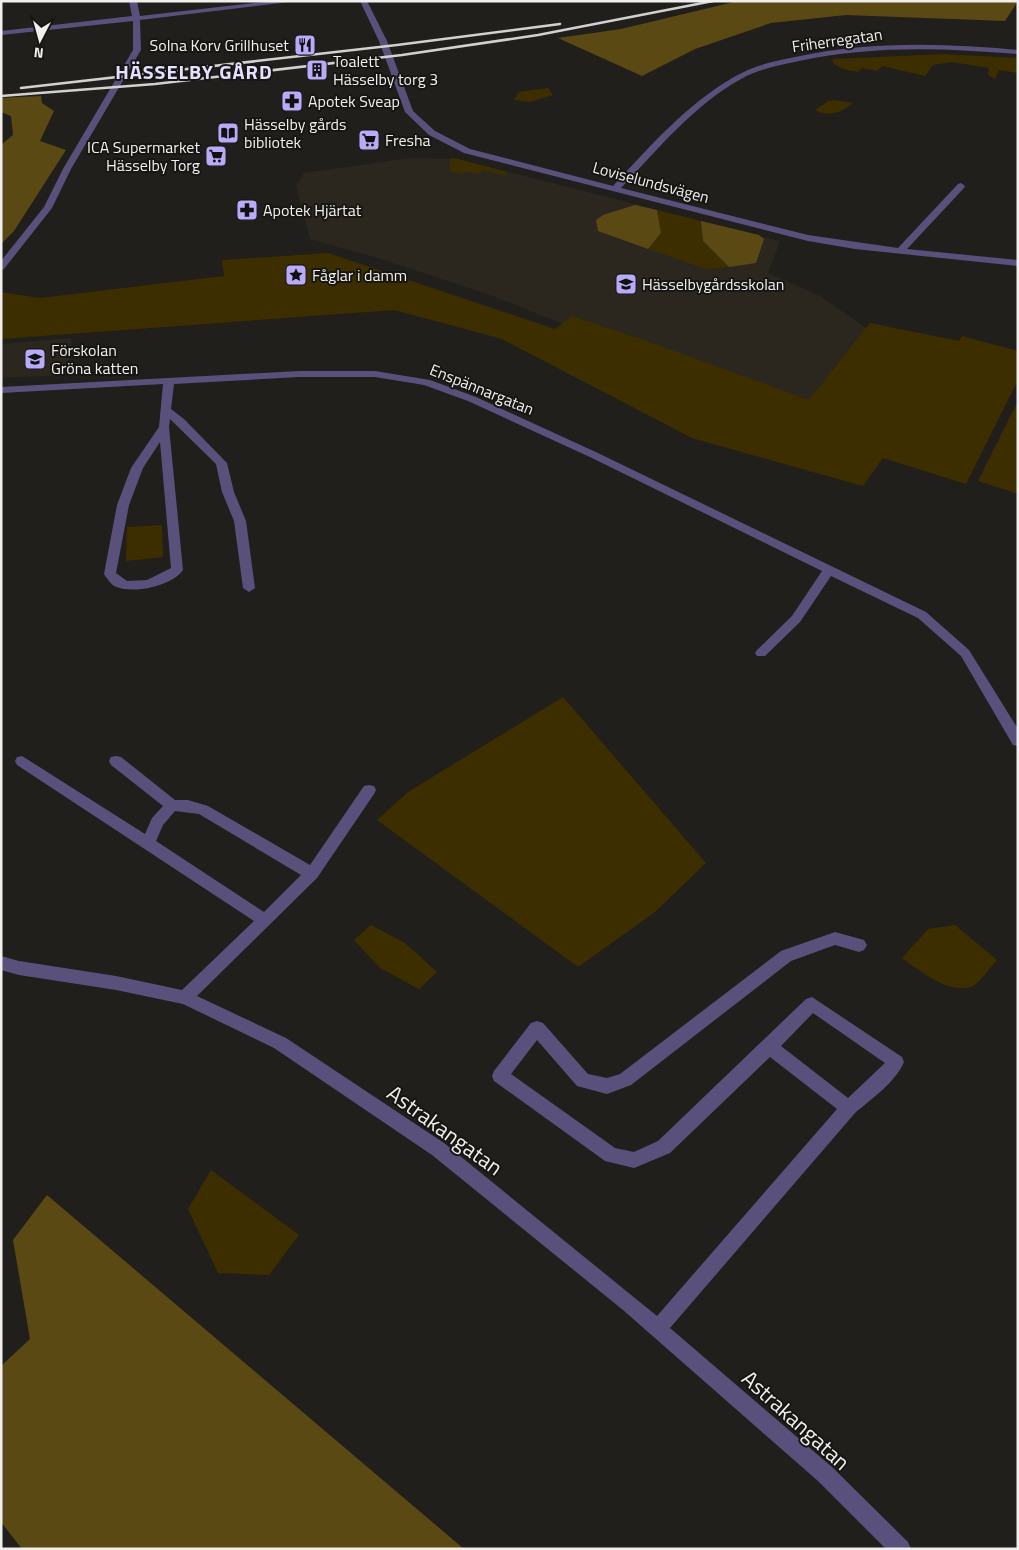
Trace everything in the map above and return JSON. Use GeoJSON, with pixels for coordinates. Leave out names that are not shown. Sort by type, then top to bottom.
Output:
{"type":"FeatureCollection","features":[{"type":"Feature","properties":{"kind":"street"},"geometry":{"type":"LineString","coordinates":[[1,267],[48,208],[67,169],[137,50],[136,18],[133,1]]}},
{"type":"Feature","properties":{"kind":"street"},"geometry":{"type":"LineString","coordinates":[[1,33],[294,1]]}},
{"type":"Feature","properties":{"kind":"street","name":"Loviselundsvägen"},"geometry":{"type":"LineString","coordinates":[[363,1],[372,24],[383,41],[409,112],[432,133],[467,151],[808,238],[855,246],[1018,262]]}},
{"type":"Feature","properties":{"kind":"street","name":"Friherregatan"},"geometry":{"type":"LineString","coordinates":[[616,188],[675,126],[705,100],[737,78],[767,65],[814,54],[856,48],[905,45],[956,46],[1018,52]]}},
{"type":"Feature","properties":{"kind":"street"},"geometry":{"type":"LineString","coordinates":[[901,250],[961,186]]}},
{"type":"Feature","properties":{"kind":"street","name":"Enspännargatan"},"geometry":{"type":"LineString","coordinates":[[1,390],[299,374],[375,374],[426,382],[472,400],[596,456],[922,615],[965,653],[1018,741]]}},
{"type":"Feature","properties":{"kind":"street"},"geometry":{"type":"LineString","coordinates":[[164,427],[137,468],[123,505],[110,574],[119,583],[141,586],[163,579],[177,570],[164,427],[169,381]]}},
{"type":"Feature","properties":{"kind":"street"},"geometry":{"type":"LineString","coordinates":[[167,411],[180,421],[221,463],[228,492],[240,521],[249,588]]}},
{"type":"Feature","properties":{"kind":"street"},"geometry":{"type":"LineString","coordinates":[[761,653],[796,619],[829,570]]}},
{"type":"Feature","properties":{"kind":"street"},"geometry":{"type":"LineString","coordinates":[[1004,717],[1018,714]]}},
{"type":"Feature","properties":{"kind":"street"},"geometry":{"type":"LineString","coordinates":[[22,760],[263,920]]}},
{"type":"Feature","properties":{"kind":"street"},"geometry":{"type":"LineString","coordinates":[[116,761],[172,805],[188,806],[203,810],[312,874]]}},
{"type":"Feature","properties":{"kind":"street"},"geometry":{"type":"LineString","coordinates":[[185,998],[312,874],[368,790]]}},
{"type":"Feature","properties":{"kind":"street"},"geometry":{"type":"LineString","coordinates":[[148,842],[157,822],[172,805]]}},
{"type":"Feature","properties":{"kind":"street"},"geometry":{"type":"LineString","coordinates":[[658,1328],[849,1108],[882,1078],[896,1062],[812,1004],[664,1147],[634,1160],[611,1155],[500,1076],[537,1028],[584,1081],[607,1086],[625,1080],[786,956],[835,938],[859,945]]}},
{"type":"Feature","properties":{"kind":"street","name":"Astrakangatan"},"geometry":{"type":"LineString","coordinates":[[1,963],[19,968],[116,983],[185,998],[280,1042],[438,1149],[658,1328],[825,1474],[901,1549]]}},
{"type":"Feature","properties":{"kind":"street"},"geometry":{"type":"LineString","coordinates":[[769,1047],[849,1108]]}},
{"type":"Feature","properties":{"kind":"shaded area"},"geometry":{"type":"Polygon","coordinates":[[[738,1],[1018,1],[1005,21],[846,15],[771,23],[695,49],[642,76],[558,38],[621,29],[738,1]]]}},
{"type":"Feature","properties":{"kind":"shaded area"},"geometry":{"type":"Polygon","coordinates":[[[942,54],[1018,58],[1018,73],[999,70],[995,79],[988,75],[989,68],[952,62],[933,65],[925,76],[882,66],[877,71],[862,68],[858,72],[847,70],[834,64],[832,61],[834,59],[942,54]]]}},
{"type":"Feature","properties":{"kind":"shaded area"},"geometry":{"type":"Polygon","coordinates":[[[548,88],[553,95],[530,102],[514,100],[519,92],[548,88]]]}},
{"type":"Feature","properties":{"kind":"shaded area"},"geometry":{"type":"Polygon","coordinates":[[[41,96],[42,103],[54,111],[40,141],[66,150],[14,231],[1,244],[1,145],[13,135],[11,116],[1,112],[1,98],[41,96]]]}},
{"type":"Feature","properties":{"kind":"shaded area"},"geometry":{"type":"Polygon","coordinates":[[[835,100],[853,103],[845,109],[830,114],[815,110],[828,101],[835,100]]]}},
{"type":"Feature","properties":{"kind":"shaded area","name":"Hässelbygårdsskolan"},"geometry":{"type":"Polygon","coordinates":[[[411,158],[458,159],[780,241],[768,273],[820,296],[869,330],[811,417],[633,352],[493,296],[378,258],[310,239],[296,186],[304,173],[411,158]]]}},
{"type":"Feature","properties":{"kind":"shaded area"},"geometry":{"type":"Polygon","coordinates":[[[450,158],[507,172],[505,176],[483,170],[478,174],[466,171],[463,174],[450,171],[450,158]]]}},
{"type":"Feature","properties":{"kind":"shaded area"},"geometry":{"type":"Polygon","coordinates":[[[635,205],[657,210],[661,233],[648,249],[598,231],[596,220],[603,215],[635,205]]]}},
{"type":"Feature","properties":{"kind":"shaded area"},"geometry":{"type":"Polygon","coordinates":[[[657,210],[701,221],[703,241],[729,267],[706,269],[648,249],[661,233],[657,210]]]}},
{"type":"Feature","properties":{"kind":"shaded area"},"geometry":{"type":"Polygon","coordinates":[[[701,221],[759,235],[764,239],[756,263],[729,267],[703,241],[701,221]]]}},
{"type":"Feature","properties":{"kind":"shaded area"},"geometry":{"type":"Polygon","coordinates":[[[328,253],[555,329],[572,316],[809,400],[870,323],[959,341],[962,336],[1018,351],[1018,380],[966,484],[883,458],[863,486],[692,438],[502,339],[394,310],[1,339],[1,292],[40,298],[224,276],[222,260],[328,253]]]}},
{"type":"Feature","properties":{"kind":"shaded area","name":"Förskolan Gröna katten"},"geometry":{"type":"Polygon","coordinates":[[[72,338],[66,375],[1,378],[1,344],[72,338]]]}},
{"type":"Feature","properties":{"kind":"shaded area"},"geometry":{"type":"Polygon","coordinates":[[[1018,401],[1018,494],[978,481],[1018,401]]]}},
{"type":"Feature","properties":{"kind":"shaded area"},"geometry":{"type":"Polygon","coordinates":[[[162,525],[163,557],[126,561],[127,527],[162,525]]]}},
{"type":"Feature","properties":{"kind":"shaded area"},"geometry":{"type":"Polygon","coordinates":[[[563,697],[706,863],[655,912],[578,967],[377,820],[408,792],[563,697]]]}},
{"type":"Feature","properties":{"kind":"shaded area"},"geometry":{"type":"Polygon","coordinates":[[[371,925],[405,943],[437,972],[419,989],[380,968],[354,940],[371,925]]]}},
{"type":"Feature","properties":{"kind":"shaded area"},"geometry":{"type":"Polygon","coordinates":[[[955,925],[997,960],[976,984],[964,988],[945,985],[926,975],[902,958],[928,929],[955,925]]]}},
{"type":"Feature","properties":{"kind":"shaded area"},"geometry":{"type":"Polygon","coordinates":[[[211,1170],[299,1235],[269,1275],[218,1273],[188,1209],[211,1170]]]}},
{"type":"Feature","properties":{"kind":"shaded area"},"geometry":{"type":"Polygon","coordinates":[[[47,1195],[464,1549],[22,1549],[1,1522],[1,1366],[30,1339],[13,1240],[47,1195]]]}},
{"type":"Feature","properties":{"kind":"railway"},"geometry":{"type":"LineString","coordinates":[[1,96],[155,84],[402,55],[538,35],[713,1]]}},
{"type":"Feature","properties":{"kind":"railway"},"geometry":{"type":"LineString","coordinates":[[21,88],[397,45],[560,24]]}},
{"type":"Feature","properties":{"kind":"place","name":"Solna Korv Grillhuset"},"geometry":{"type":"Point","coordinates":[305,45]}},
{"type":"Feature","properties":{"kind":"place","name":"Toalett Hässelby torg 3"},"geometry":{"type":"Point","coordinates":[317,70]}},
{"type":"Feature","properties":{"kind":"place","name":"Apotek Sveap"},"geometry":{"type":"Point","coordinates":[292,101]}},
{"type":"Feature","properties":{"kind":"place","name":"Hässelby gårds bibliotek"},"geometry":{"type":"Point","coordinates":[228,133]}},
{"type":"Feature","properties":{"kind":"place","name":"Fresha"},"geometry":{"type":"Point","coordinates":[369,140]}},
{"type":"Feature","properties":{"kind":"place","name":"ICA Supermarket Hässelby Torg"},"geometry":{"type":"Point","coordinates":[216,156]}},
{"type":"Feature","properties":{"kind":"place","name":"Apotek Hjärtat"},"geometry":{"type":"Point","coordinates":[247,210]}},
{"type":"Feature","properties":{"kind":"place","name":"Fåglar i damm"},"geometry":{"type":"Point","coordinates":[296,275]}},
{"type":"Feature","properties":{"kind":"place","name":"Hässelbygårdsskolan"},"geometry":{"type":"Point","coordinates":[626,284]}},
{"type":"Feature","properties":{"kind":"place","name":"Förskolan Gröna katten"},"geometry":{"type":"Point","coordinates":[35,359]}},
{"type":"Feature","properties":{"kind":"district","name":"HÄSSELBY GÅRD"},"geometry":{"type":"Point","coordinates":[194,71]}}]}
